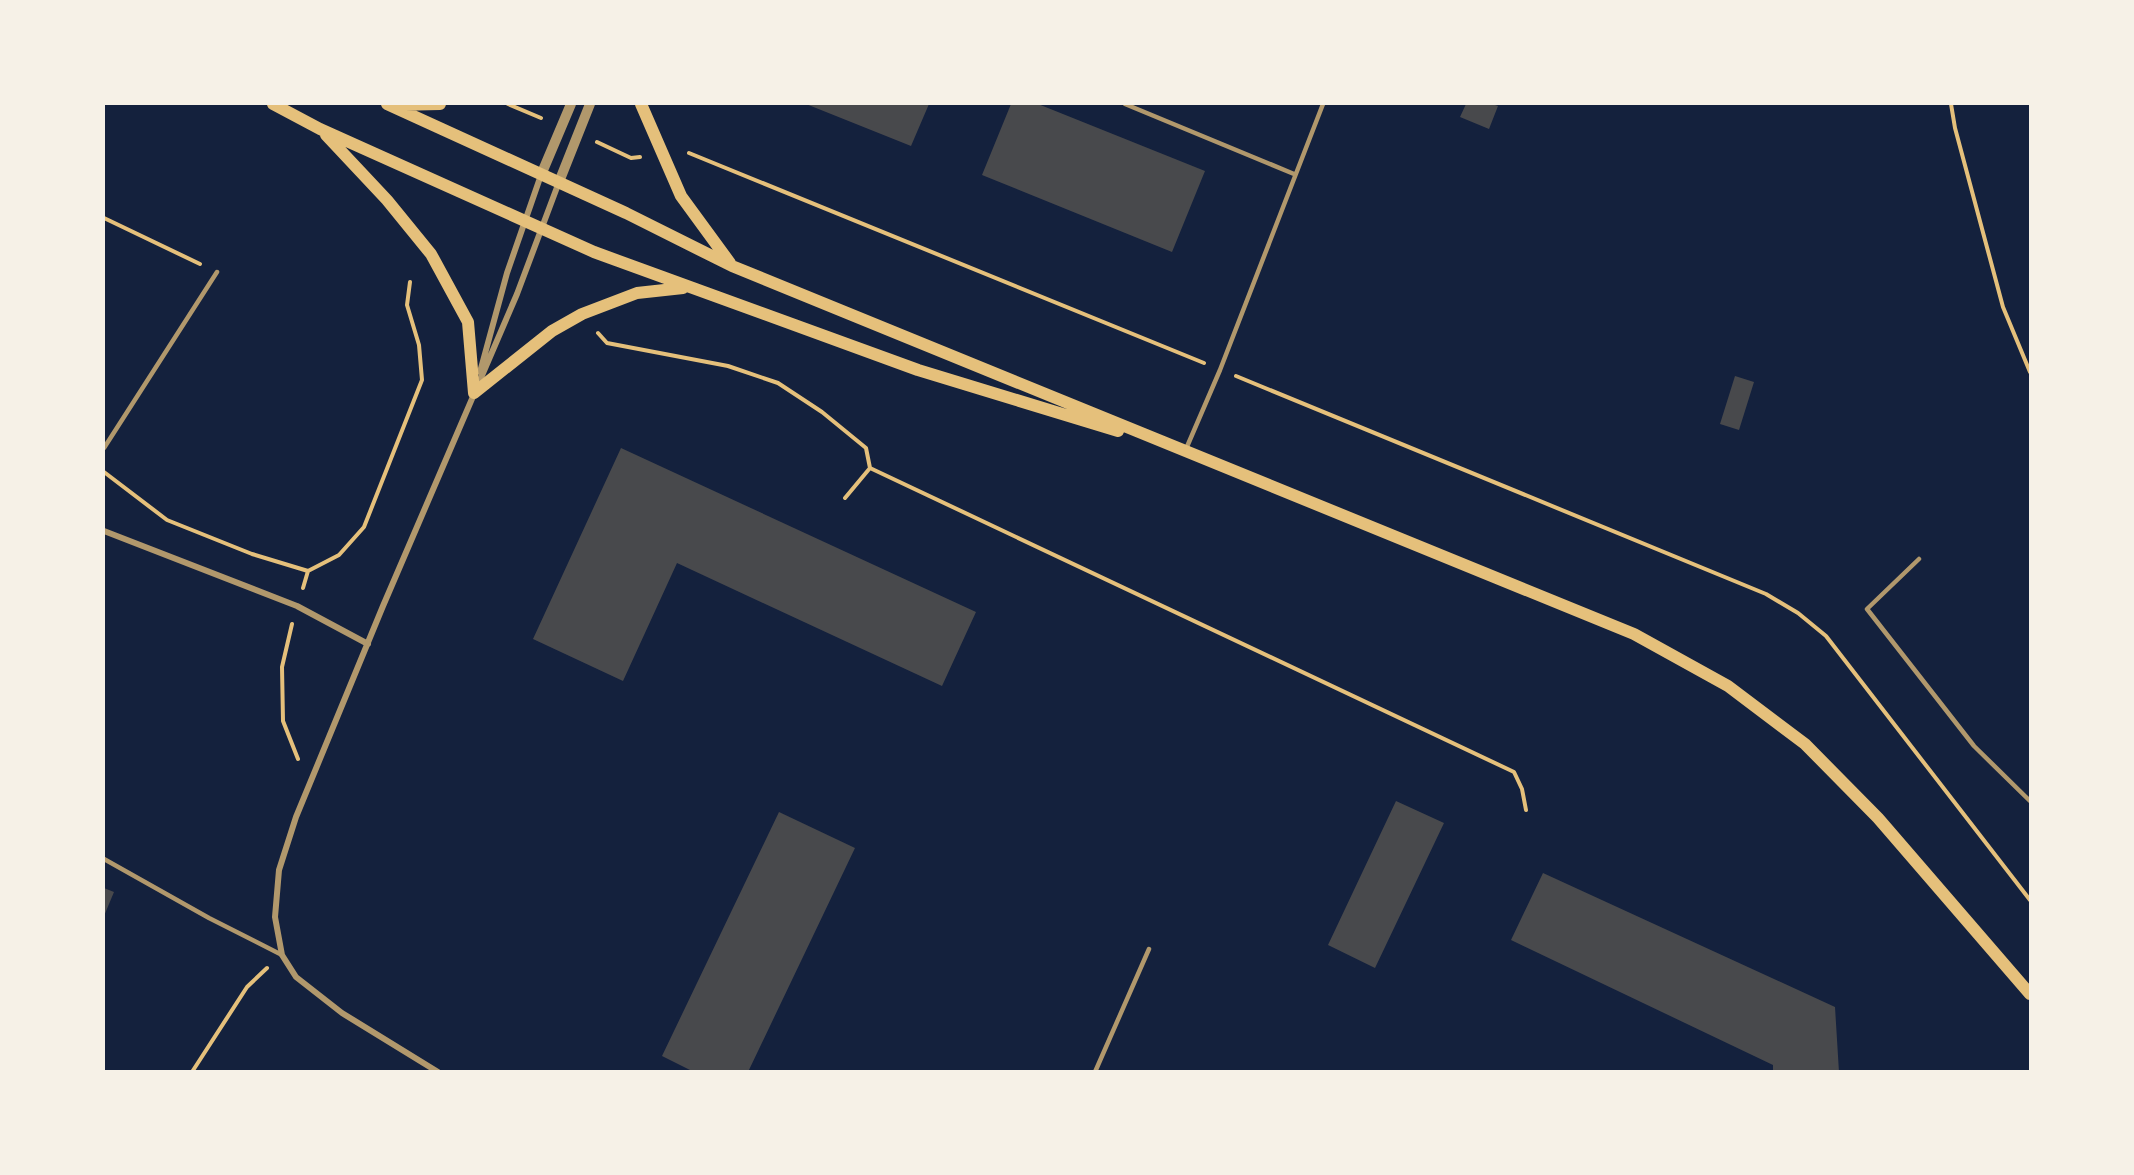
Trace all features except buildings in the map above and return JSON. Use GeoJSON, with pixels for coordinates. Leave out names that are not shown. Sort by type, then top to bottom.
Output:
{"type":"FeatureCollection","features":[{"type":"Feature","properties":{"kind":"main road"},"geometry":{"type":"LineString","coordinates":[[273,104],[320,129],[542,229],[594,252],[688,288],[918,370],[1185,451]]}},
{"type":"Feature","properties":{"kind":"main road"},"geometry":{"type":"LineString","coordinates":[[389,104],[441,104]]}},
{"type":"Feature","properties":{"kind":"main road"},"geometry":{"type":"LineString","coordinates":[[389,104],[559,182],[732,266],[1634,634],[1728,686],[1805,744],[1878,818],[2031,994]]}},
{"type":"Feature","properties":{"kind":"main road"},"geometry":{"type":"LineString","coordinates":[[641,104],[681,196],[732,266]]}},
{"type":"Feature","properties":{"kind":"main road"},"geometry":{"type":"LineString","coordinates":[[320,129],[387,200],[431,254],[468,322],[474,393]]}},
{"type":"Feature","properties":{"kind":"main road"},"geometry":{"type":"LineString","coordinates":[[474,393],[552,331],[582,314],[637,293],[688,288]]}},
{"type":"Feature","properties":{"kind":"street"},"geometry":{"type":"LineString","coordinates":[[474,393],[524,220],[560,126],[571,104]]}},
{"type":"Feature","properties":{"kind":"street"},"geometry":{"type":"LineString","coordinates":[[438,1071],[342,1013],[296,977],[282,955],[275,917],[279,870],[296,817],[542,229],[590,104]]}},
{"type":"Feature","properties":{"kind":"street"},"geometry":{"type":"LineString","coordinates":[[104,531],[297,606],[368,644]]}},
{"type":"Feature","properties":{"kind":"lane"},"geometry":{"type":"LineString","coordinates":[[1125,104],[1294,174]]}},
{"type":"Feature","properties":{"kind":"lane"},"geometry":{"type":"LineString","coordinates":[[1185,451],[1220,370],[1323,104]]}},
{"type":"Feature","properties":{"kind":"lane"},"geometry":{"type":"LineString","coordinates":[[104,448],[217,272]]}},
{"type":"Feature","properties":{"kind":"lane"},"geometry":{"type":"LineString","coordinates":[[1920,559],[1867,609],[1974,746],[2031,801]]}},
{"type":"Feature","properties":{"kind":"lane"},"geometry":{"type":"LineString","coordinates":[[104,859],[209,918],[282,955]]}},
{"type":"Feature","properties":{"kind":"lane"},"geometry":{"type":"LineString","coordinates":[[1095,1071],[1149,949]]}},
{"type":"Feature","properties":{"kind":"path"},"geometry":{"type":"LineString","coordinates":[[508,104],[560,126]]}},
{"type":"Feature","properties":{"kind":"path"},"geometry":{"type":"LineString","coordinates":[[1951,104],[1955,128],[2003,307],[2031,372]]}},
{"type":"Feature","properties":{"kind":"path"},"geometry":{"type":"LineString","coordinates":[[578,134],[631,158],[660,152],[685,152],[1766,594],[1798,613],[1826,636],[2031,900]]}},
{"type":"Feature","properties":{"kind":"path"},"geometry":{"type":"LineString","coordinates":[[104,218],[217,272]]}},
{"type":"Feature","properties":{"kind":"path"},"geometry":{"type":"LineString","coordinates":[[104,472],[167,520],[252,554],[308,571],[339,555],[364,526],[422,380],[419,345],[407,304],[410,282]]}},
{"type":"Feature","properties":{"kind":"path"},"geometry":{"type":"LineString","coordinates":[[594,328],[607,343],[728,366],[778,383],[822,412],[866,448],[870,468]]}},
{"type":"Feature","properties":{"kind":"path"},"geometry":{"type":"LineString","coordinates":[[845,498],[870,468]]}},
{"type":"Feature","properties":{"kind":"path"},"geometry":{"type":"LineString","coordinates":[[870,468],[1514,772],[1522,789],[1526,810]]}},
{"type":"Feature","properties":{"kind":"path"},"geometry":{"type":"LineString","coordinates":[[308,571],[282,667],[283,721],[299,762],[311,782]]}},
{"type":"Feature","properties":{"kind":"path"},"geometry":{"type":"LineString","coordinates":[[192,1071],[247,987],[282,955]]}}]}
